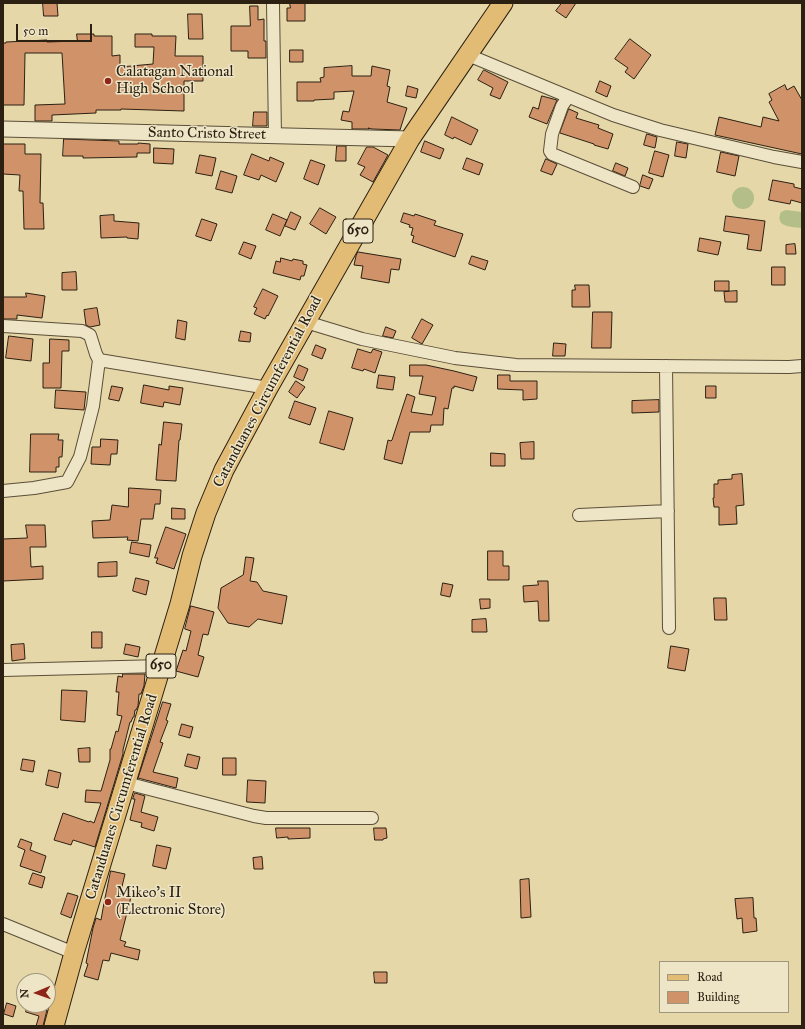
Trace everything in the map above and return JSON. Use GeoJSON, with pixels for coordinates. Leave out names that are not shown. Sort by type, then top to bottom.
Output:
{"type":"FeatureCollection","features":[{"type":"Feature","properties":{"kind":"main road","name":"Catanduanes Circumferential Road"},"geometry":{"type":"LineString","coordinates":[[54,1026],[74,954],[180,604],[192,556],[206,513],[224,470],[268,388],[410,139],[503,3]]}},
{"type":"Feature","properties":{"kind":"street"},"geometry":{"type":"LineString","coordinates":[[273,3],[275,136]]}},
{"type":"Feature","properties":{"kind":"street"},"geometry":{"type":"LineString","coordinates":[[468,55],[613,115],[660,130],[802,162]]}},
{"type":"Feature","properties":{"kind":"street"},"geometry":{"type":"LineString","coordinates":[[568,97],[562,106],[552,134],[550,152],[633,187]]}},
{"type":"Feature","properties":{"kind":"street","name":"Santo Cristo Street"},"geometry":{"type":"LineString","coordinates":[[3,129],[410,139]]}},
{"type":"Feature","properties":{"kind":"street"},"geometry":{"type":"LineString","coordinates":[[306,322],[362,339],[455,358],[516,365],[802,366]]}},
{"type":"Feature","properties":{"kind":"street"},"geometry":{"type":"LineString","coordinates":[[3,326],[82,331],[90,336],[99,360],[93,406],[80,457],[67,482],[34,488],[3,491]]}},
{"type":"Feature","properties":{"kind":"street"},"geometry":{"type":"LineString","coordinates":[[99,360],[268,388]]}},
{"type":"Feature","properties":{"kind":"street"},"geometry":{"type":"LineString","coordinates":[[666,366],[669,628]]}},
{"type":"Feature","properties":{"kind":"street"},"geometry":{"type":"LineString","coordinates":[[579,515],[668,511]]}},
{"type":"Feature","properties":{"kind":"street"},"geometry":{"type":"LineString","coordinates":[[3,670],[161,666]]}},
{"type":"Feature","properties":{"kind":"street"},"geometry":{"type":"LineString","coordinates":[[126,783],[266,818],[372,818]]}},
{"type":"Feature","properties":{"kind":"street"},"geometry":{"type":"LineString","coordinates":[[3,924],[74,954]]}},
{"type":"Feature","properties":{"kind":"green space"},"geometry":{"type":"Polygon","coordinates":[[[743,187],[751,190],[754,198],[751,206],[743,209],[735,206],[732,198],[735,190],[743,187]]]}},
{"type":"Feature","properties":{"kind":"green space"},"geometry":{"type":"Polygon","coordinates":[[[786,210],[802,212],[802,228],[785,225],[780,221],[779,217],[781,212],[786,210]]]}},
{"type":"Feature","properties":{"kind":"building"},"geometry":{"type":"Polygon","coordinates":[[[43,3],[57,3],[58,16],[44,16],[43,3]]]}},
{"type":"Feature","properties":{"kind":"building"},"geometry":{"type":"Polygon","coordinates":[[[290,3],[305,3],[305,21],[287,21],[287,8],[290,8],[290,3]]]}},
{"type":"Feature","properties":{"kind":"building"},"geometry":{"type":"Polygon","coordinates":[[[562,3],[576,3],[566,18],[556,11],[562,3]]]}},
{"type":"Feature","properties":{"kind":"building"},"geometry":{"type":"Polygon","coordinates":[[[250,6],[258,6],[258,20],[264,19],[266,58],[248,58],[248,51],[231,51],[231,26],[250,26],[250,6]]]}},
{"type":"Feature","properties":{"kind":"building"},"geometry":{"type":"Polygon","coordinates":[[[188,14],[202,14],[203,39],[189,39],[188,14]]]}},
{"type":"Feature","properties":{"kind":"building"},"geometry":{"type":"Polygon","coordinates":[[[77,34],[112,36],[112,56],[120,55],[120,67],[153,64],[154,47],[135,47],[135,34],[176,36],[175,56],[203,56],[203,81],[184,81],[184,111],[121,109],[96,110],[96,113],[52,115],[52,121],[35,121],[35,105],[65,104],[62,53],[25,53],[24,105],[3,105],[3,43],[47,40],[47,42],[77,41],[77,34]]]}},
{"type":"Feature","properties":{"kind":"building"},"geometry":{"type":"Polygon","coordinates":[[[630,39],[651,55],[634,79],[625,72],[628,68],[615,59],[630,39]]]}},
{"type":"Feature","properties":{"kind":"building"},"geometry":{"type":"Polygon","coordinates":[[[290,50],[303,50],[303,62],[290,62],[290,50]]]}},
{"type":"Feature","properties":{"kind":"building"},"geometry":{"type":"Polygon","coordinates":[[[352,66],[352,76],[371,76],[372,66],[390,70],[387,86],[390,87],[387,102],[407,108],[400,130],[368,128],[369,129],[352,129],[352,122],[341,120],[343,111],[349,112],[354,91],[334,92],[334,99],[297,101],[297,82],[321,82],[320,78],[324,77],[324,68],[352,66]]]}},
{"type":"Feature","properties":{"kind":"building"},"geometry":{"type":"Polygon","coordinates":[[[484,70],[508,82],[500,99],[490,95],[493,88],[478,80],[484,70]]]}},
{"type":"Feature","properties":{"kind":"building"},"geometry":{"type":"Polygon","coordinates":[[[600,81],[611,86],[607,97],[596,92],[600,81]]]}},
{"type":"Feature","properties":{"kind":"building"},"geometry":{"type":"Polygon","coordinates":[[[785,85],[787,90],[794,86],[802,100],[802,154],[715,135],[719,117],[761,127],[763,117],[779,121],[769,102],[772,100],[769,94],[785,85]]]}},
{"type":"Feature","properties":{"kind":"building"},"geometry":{"type":"Polygon","coordinates":[[[408,86],[418,89],[416,98],[406,96],[408,86]]]}},
{"type":"Feature","properties":{"kind":"building"},"geometry":{"type":"Polygon","coordinates":[[[542,96],[557,100],[547,124],[529,117],[533,107],[538,109],[542,96]]]}},
{"type":"Feature","properties":{"kind":"building"},"geometry":{"type":"Polygon","coordinates":[[[569,109],[578,113],[576,118],[599,125],[598,128],[613,134],[608,149],[560,133],[569,109]]]}},
{"type":"Feature","properties":{"kind":"building"},"geometry":{"type":"Polygon","coordinates":[[[254,112],[267,112],[267,126],[253,126],[254,112]]]}},
{"type":"Feature","properties":{"kind":"building"},"geometry":{"type":"Polygon","coordinates":[[[452,117],[478,130],[471,145],[454,137],[453,139],[445,135],[452,117]]]}},
{"type":"Feature","properties":{"kind":"building"},"geometry":{"type":"Polygon","coordinates":[[[647,134],[657,137],[655,148],[644,145],[647,134]]]}},
{"type":"Feature","properties":{"kind":"building"},"geometry":{"type":"Polygon","coordinates":[[[64,139],[119,141],[119,144],[150,144],[150,153],[137,153],[137,157],[83,158],[83,156],[63,156],[64,139]]]}},
{"type":"Feature","properties":{"kind":"building"},"geometry":{"type":"Polygon","coordinates":[[[425,141],[444,149],[440,159],[421,152],[425,141]]]}},
{"type":"Feature","properties":{"kind":"building"},"geometry":{"type":"Polygon","coordinates":[[[677,142],[688,144],[686,158],[675,156],[677,142]]]}},
{"type":"Feature","properties":{"kind":"building"},"geometry":{"type":"Polygon","coordinates":[[[3,144],[25,144],[25,154],[41,154],[40,203],[43,203],[44,229],[24,229],[23,191],[19,191],[20,175],[3,174],[3,144]]]}},
{"type":"Feature","properties":{"kind":"building"},"geometry":{"type":"Polygon","coordinates":[[[337,146],[346,146],[346,161],[336,161],[337,146]]]}},
{"type":"Feature","properties":{"kind":"building"},"geometry":{"type":"Polygon","coordinates":[[[367,147],[373,147],[388,155],[373,182],[360,175],[365,167],[358,164],[367,147]]]}},
{"type":"Feature","properties":{"kind":"building"},"geometry":{"type":"Polygon","coordinates":[[[154,148],[174,149],[173,164],[154,163],[154,148]]]}},
{"type":"Feature","properties":{"kind":"building"},"geometry":{"type":"Polygon","coordinates":[[[655,151],[669,155],[663,177],[649,173],[655,151]]]}},
{"type":"Feature","properties":{"kind":"building"},"geometry":{"type":"Polygon","coordinates":[[[721,152],[739,156],[735,176],[717,172],[721,152]]]}},
{"type":"Feature","properties":{"kind":"building"},"geometry":{"type":"Polygon","coordinates":[[[252,154],[269,161],[270,157],[284,163],[276,182],[261,175],[259,180],[244,175],[252,154]]]}},
{"type":"Feature","properties":{"kind":"building"},"geometry":{"type":"Polygon","coordinates":[[[200,155],[216,158],[212,176],[196,173],[200,155]]]}},
{"type":"Feature","properties":{"kind":"building"},"geometry":{"type":"Polygon","coordinates":[[[467,158],[483,164],[479,175],[463,169],[467,158]]]}},
{"type":"Feature","properties":{"kind":"building"},"geometry":{"type":"Polygon","coordinates":[[[546,159],[557,164],[552,175],[541,171],[546,159]]]}},
{"type":"Feature","properties":{"kind":"building"},"geometry":{"type":"Polygon","coordinates":[[[311,160],[325,165],[318,185],[304,179],[311,160]]]}},
{"type":"Feature","properties":{"kind":"building"},"geometry":{"type":"Polygon","coordinates":[[[616,163],[628,168],[625,176],[613,171],[616,163]]]}},
{"type":"Feature","properties":{"kind":"building"},"geometry":{"type":"Polygon","coordinates":[[[221,171],[237,176],[232,193],[216,189],[221,171]]]}},
{"type":"Feature","properties":{"kind":"building"},"geometry":{"type":"Polygon","coordinates":[[[643,175],[653,179],[649,189],[640,186],[643,175]]]}},
{"type":"Feature","properties":{"kind":"building"},"geometry":{"type":"Polygon","coordinates":[[[773,180],[794,184],[794,187],[802,189],[802,203],[791,200],[790,204],[769,200],[773,180]]]}},
{"type":"Feature","properties":{"kind":"building"},"geometry":{"type":"Polygon","coordinates":[[[320,208],[336,217],[326,234],[310,224],[320,208]]]}},
{"type":"Feature","properties":{"kind":"building"},"geometry":{"type":"Polygon","coordinates":[[[291,212],[301,217],[295,230],[285,226],[291,212]]]}},
{"type":"Feature","properties":{"kind":"building"},"geometry":{"type":"Polygon","coordinates":[[[404,213],[414,216],[415,214],[436,221],[434,225],[463,234],[455,257],[412,242],[414,236],[411,235],[413,228],[409,227],[410,225],[401,222],[404,213]]]}},
{"type":"Feature","properties":{"kind":"building"},"geometry":{"type":"Polygon","coordinates":[[[273,214],[287,220],[280,236],[266,230],[273,214]]]}},
{"type":"Feature","properties":{"kind":"building"},"geometry":{"type":"Polygon","coordinates":[[[114,215],[114,221],[139,223],[138,239],[127,237],[101,238],[100,216],[114,215]]]}},
{"type":"Feature","properties":{"kind":"building"},"geometry":{"type":"Polygon","coordinates":[[[726,216],[765,221],[761,251],[747,249],[749,235],[724,231],[726,216]]]}},
{"type":"Feature","properties":{"kind":"building"},"geometry":{"type":"Polygon","coordinates":[[[202,219],[217,224],[211,241],[196,236],[202,219]]]}},
{"type":"Feature","properties":{"kind":"building"},"geometry":{"type":"Polygon","coordinates":[[[700,238],[721,242],[718,255],[698,251],[700,238]]]}},
{"type":"Feature","properties":{"kind":"building"},"geometry":{"type":"Polygon","coordinates":[[[244,242],[256,246],[251,259],[239,254],[244,242]]]}},
{"type":"Feature","properties":{"kind":"building"},"geometry":{"type":"Polygon","coordinates":[[[795,244],[796,254],[786,254],[786,245],[795,244]]]}},
{"type":"Feature","properties":{"kind":"building"},"geometry":{"type":"Polygon","coordinates":[[[358,252],[401,259],[399,270],[391,269],[389,283],[361,278],[363,266],[354,265],[358,252]]]}},
{"type":"Feature","properties":{"kind":"building"},"geometry":{"type":"Polygon","coordinates":[[[472,256],[488,261],[485,270],[469,264],[472,256]]]}},
{"type":"Feature","properties":{"kind":"building"},"geometry":{"type":"Polygon","coordinates":[[[281,258],[292,261],[293,259],[303,261],[303,264],[307,265],[304,276],[301,276],[300,280],[273,273],[276,261],[280,262],[281,258]]]}},
{"type":"Feature","properties":{"kind":"building"},"geometry":{"type":"Polygon","coordinates":[[[772,267],[785,267],[785,285],[772,285],[772,267]]]}},
{"type":"Feature","properties":{"kind":"building"},"geometry":{"type":"Polygon","coordinates":[[[76,272],[77,290],[62,290],[62,273],[76,272]]]}},
{"type":"Feature","properties":{"kind":"building"},"geometry":{"type":"Polygon","coordinates":[[[715,281],[729,281],[729,291],[715,291],[715,281]]]}},
{"type":"Feature","properties":{"kind":"building"},"geometry":{"type":"Polygon","coordinates":[[[575,285],[589,285],[590,307],[572,307],[572,290],[575,290],[575,285]]]}},
{"type":"Feature","properties":{"kind":"building"},"geometry":{"type":"Polygon","coordinates":[[[263,289],[278,296],[265,319],[254,314],[257,308],[254,307],[263,289]]]}},
{"type":"Feature","properties":{"kind":"building"},"geometry":{"type":"Polygon","coordinates":[[[737,291],[737,302],[725,302],[724,292],[737,291]]]}},
{"type":"Feature","properties":{"kind":"building"},"geometry":{"type":"Polygon","coordinates":[[[26,293],[45,296],[42,318],[17,315],[17,319],[3,319],[3,297],[26,297],[26,293]]]}},
{"type":"Feature","properties":{"kind":"building"},"geometry":{"type":"Polygon","coordinates":[[[97,308],[100,325],[90,327],[86,325],[84,310],[97,308]]]}},
{"type":"Feature","properties":{"kind":"building"},"geometry":{"type":"Polygon","coordinates":[[[593,312],[612,312],[611,348],[592,348],[593,312]]]}},
{"type":"Feature","properties":{"kind":"building"},"geometry":{"type":"Polygon","coordinates":[[[422,319],[433,325],[422,344],[412,338],[422,319]]]}},
{"type":"Feature","properties":{"kind":"building"},"geometry":{"type":"Polygon","coordinates":[[[178,320],[187,322],[185,340],[176,338],[178,320]]]}},
{"type":"Feature","properties":{"kind":"building"},"geometry":{"type":"Polygon","coordinates":[[[386,327],[396,331],[393,338],[383,336],[386,327]]]}},
{"type":"Feature","properties":{"kind":"building"},"geometry":{"type":"Polygon","coordinates":[[[241,331],[251,333],[250,342],[239,341],[241,331]]]}},
{"type":"Feature","properties":{"kind":"building"},"geometry":{"type":"Polygon","coordinates":[[[9,336],[33,339],[31,361],[6,358],[9,336]]]}},
{"type":"Feature","properties":{"kind":"building"},"geometry":{"type":"Polygon","coordinates":[[[50,339],[69,340],[69,351],[62,351],[61,388],[43,388],[43,363],[49,363],[50,339]]]}},
{"type":"Feature","properties":{"kind":"building"},"geometry":{"type":"Polygon","coordinates":[[[554,343],[566,344],[565,356],[553,356],[554,343]]]}},
{"type":"Feature","properties":{"kind":"building"},"geometry":{"type":"Polygon","coordinates":[[[316,345],[326,349],[322,359],[312,355],[316,345]]]}},
{"type":"Feature","properties":{"kind":"building"},"geometry":{"type":"Polygon","coordinates":[[[358,349],[371,353],[373,349],[382,352],[375,373],[364,369],[363,371],[352,368],[358,349]]]}},
{"type":"Feature","properties":{"kind":"building"},"geometry":{"type":"Polygon","coordinates":[[[299,365],[308,369],[303,381],[294,377],[299,365]]]}},
{"type":"Feature","properties":{"kind":"building"},"geometry":{"type":"Polygon","coordinates":[[[410,365],[426,365],[477,377],[473,391],[454,386],[454,388],[452,388],[448,409],[444,408],[443,425],[431,425],[430,432],[410,432],[402,464],[384,459],[388,440],[392,440],[407,394],[415,397],[411,412],[432,415],[436,397],[419,394],[423,376],[410,376],[410,365]]]}},
{"type":"Feature","properties":{"kind":"building"},"geometry":{"type":"Polygon","coordinates":[[[379,375],[395,377],[393,390],[377,388],[379,375]]]}},
{"type":"Feature","properties":{"kind":"building"},"geometry":{"type":"Polygon","coordinates":[[[498,375],[510,375],[510,381],[537,381],[537,399],[523,400],[523,390],[498,389],[498,375]]]}},
{"type":"Feature","properties":{"kind":"building"},"geometry":{"type":"Polygon","coordinates":[[[296,381],[305,387],[297,398],[289,392],[296,381]]]}},
{"type":"Feature","properties":{"kind":"building"},"geometry":{"type":"Polygon","coordinates":[[[144,385],[169,390],[169,386],[183,388],[180,405],[164,402],[163,407],[141,403],[144,385]]]}},
{"type":"Feature","properties":{"kind":"building"},"geometry":{"type":"Polygon","coordinates":[[[112,386],[123,388],[119,401],[109,399],[112,386]]]}},
{"type":"Feature","properties":{"kind":"building"},"geometry":{"type":"Polygon","coordinates":[[[706,386],[716,386],[716,398],[706,398],[706,386]]]}},
{"type":"Feature","properties":{"kind":"building"},"geometry":{"type":"Polygon","coordinates":[[[56,390],[86,392],[84,410],[55,408],[56,390]]]}},
{"type":"Feature","properties":{"kind":"building"},"geometry":{"type":"Polygon","coordinates":[[[659,400],[659,412],[632,413],[632,401],[659,400]]]}},
{"type":"Feature","properties":{"kind":"building"},"geometry":{"type":"Polygon","coordinates":[[[295,401],[316,408],[310,425],[289,418],[295,401]]]}},
{"type":"Feature","properties":{"kind":"building"},"geometry":{"type":"Polygon","coordinates":[[[329,411],[353,418],[344,450],[320,443],[329,411]]]}},
{"type":"Feature","properties":{"kind":"building"},"geometry":{"type":"Polygon","coordinates":[[[164,422],[182,424],[179,440],[176,481],[156,480],[159,444],[161,445],[164,422]]]}},
{"type":"Feature","properties":{"kind":"building"},"geometry":{"type":"Polygon","coordinates":[[[31,434],[59,434],[58,440],[63,440],[62,457],[59,457],[59,467],[56,467],[56,472],[30,472],[31,434]]]}},
{"type":"Feature","properties":{"kind":"building"},"geometry":{"type":"Polygon","coordinates":[[[101,439],[118,440],[117,454],[111,454],[110,465],[91,464],[92,447],[100,447],[101,439]]]}},
{"type":"Feature","properties":{"kind":"building"},"geometry":{"type":"Polygon","coordinates":[[[534,442],[534,459],[521,459],[520,443],[534,442]]]}},
{"type":"Feature","properties":{"kind":"building"},"geometry":{"type":"Polygon","coordinates":[[[491,453],[505,454],[505,466],[491,466],[491,453]]]}},
{"type":"Feature","properties":{"kind":"building"},"geometry":{"type":"Polygon","coordinates":[[[742,474],[744,505],[736,506],[737,524],[719,525],[719,507],[714,507],[714,484],[718,484],[718,480],[732,479],[732,475],[742,474]]]}},
{"type":"Feature","properties":{"kind":"building"},"geometry":{"type":"Polygon","coordinates":[[[129,488],[161,490],[160,504],[155,504],[153,519],[141,519],[138,541],[127,540],[128,537],[93,538],[92,521],[110,520],[112,505],[128,507],[129,488]]]}},
{"type":"Feature","properties":{"kind":"building"},"geometry":{"type":"Polygon","coordinates":[[[172,508],[185,509],[185,519],[172,519],[172,508]]]}},
{"type":"Feature","properties":{"kind":"building"},"geometry":{"type":"Polygon","coordinates":[[[26,525],[45,525],[46,547],[30,547],[31,567],[43,566],[43,579],[3,581],[3,539],[27,538],[26,525]]]}},
{"type":"Feature","properties":{"kind":"building"},"geometry":{"type":"Polygon","coordinates":[[[166,527],[186,534],[174,569],[156,563],[158,558],[155,558],[166,527]]]}},
{"type":"Feature","properties":{"kind":"building"},"geometry":{"type":"Polygon","coordinates":[[[132,542],[151,545],[149,557],[130,553],[132,542]]]}},
{"type":"Feature","properties":{"kind":"building"},"geometry":{"type":"Polygon","coordinates":[[[488,551],[503,551],[503,566],[509,566],[509,580],[488,580],[488,551]]]}},
{"type":"Feature","properties":{"kind":"building"},"geometry":{"type":"Polygon","coordinates":[[[246,557],[254,558],[250,581],[257,582],[263,591],[287,596],[282,624],[258,619],[249,627],[228,623],[218,608],[221,588],[243,575],[246,557]]]}},
{"type":"Feature","properties":{"kind":"building"},"geometry":{"type":"Polygon","coordinates":[[[117,562],[117,576],[98,577],[98,563],[117,562]]]}},
{"type":"Feature","properties":{"kind":"building"},"geometry":{"type":"Polygon","coordinates":[[[136,578],[149,581],[146,595],[133,591],[136,578]]]}},
{"type":"Feature","properties":{"kind":"building"},"geometry":{"type":"Polygon","coordinates":[[[538,581],[548,581],[549,621],[539,621],[538,601],[524,602],[523,586],[538,585],[538,581]]]}},
{"type":"Feature","properties":{"kind":"building"},"geometry":{"type":"Polygon","coordinates":[[[443,583],[453,585],[450,597],[441,595],[443,583]]]}},
{"type":"Feature","properties":{"kind":"building"},"geometry":{"type":"Polygon","coordinates":[[[714,598],[726,598],[727,620],[715,620],[714,598]]]}},
{"type":"Feature","properties":{"kind":"building"},"geometry":{"type":"Polygon","coordinates":[[[480,599],[490,599],[490,608],[481,609],[480,599]]]}},
{"type":"Feature","properties":{"kind":"building"},"geometry":{"type":"Polygon","coordinates":[[[191,606],[214,612],[208,635],[203,634],[198,655],[204,657],[198,677],[176,671],[183,650],[186,651],[191,631],[185,629],[191,606]]]}},
{"type":"Feature","properties":{"kind":"building"},"geometry":{"type":"Polygon","coordinates":[[[486,619],[487,632],[472,632],[472,620],[486,619]]]}},
{"type":"Feature","properties":{"kind":"building"},"geometry":{"type":"Polygon","coordinates":[[[92,632],[102,632],[102,648],[92,648],[92,632]]]}},
{"type":"Feature","properties":{"kind":"building"},"geometry":{"type":"Polygon","coordinates":[[[24,644],[25,659],[12,661],[11,645],[24,644]]]}},
{"type":"Feature","properties":{"kind":"building"},"geometry":{"type":"Polygon","coordinates":[[[126,644],[140,647],[138,657],[124,654],[126,644]]]}},
{"type":"Feature","properties":{"kind":"building"},"geometry":{"type":"Polygon","coordinates":[[[671,646],[689,649],[685,671],[668,668],[671,646]]]}},
{"type":"Feature","properties":{"kind":"building"},"geometry":{"type":"Polygon","coordinates":[[[123,674],[145,674],[144,686],[141,694],[139,694],[138,706],[135,710],[134,717],[130,722],[123,754],[95,847],[73,840],[71,845],[54,840],[63,813],[94,823],[101,803],[85,802],[86,790],[101,791],[110,760],[110,749],[116,731],[118,732],[122,716],[117,715],[119,692],[116,692],[118,676],[122,677],[123,674]]]}},
{"type":"Feature","properties":{"kind":"building"},"geometry":{"type":"Polygon","coordinates":[[[62,690],[87,691],[85,722],[61,720],[62,690]]]}},
{"type":"Feature","properties":{"kind":"building"},"geometry":{"type":"Polygon","coordinates":[[[163,702],[171,704],[166,720],[168,721],[160,742],[163,743],[153,772],[178,778],[176,788],[138,778],[163,702]]]}},
{"type":"Feature","properties":{"kind":"building"},"geometry":{"type":"Polygon","coordinates":[[[182,724],[193,727],[190,738],[179,735],[182,724]]]}},
{"type":"Feature","properties":{"kind":"building"},"geometry":{"type":"Polygon","coordinates":[[[90,748],[90,762],[79,762],[78,749],[90,748]]]}},
{"type":"Feature","properties":{"kind":"building"},"geometry":{"type":"Polygon","coordinates":[[[188,754],[200,757],[197,769],[185,766],[188,754]]]}},
{"type":"Feature","properties":{"kind":"building"},"geometry":{"type":"Polygon","coordinates":[[[223,758],[236,758],[236,775],[223,775],[223,758]]]}},
{"type":"Feature","properties":{"kind":"building"},"geometry":{"type":"Polygon","coordinates":[[[23,759],[35,761],[33,772],[21,770],[23,759]]]}},
{"type":"Feature","properties":{"kind":"building"},"geometry":{"type":"Polygon","coordinates":[[[49,770],[61,773],[58,788],[46,785],[49,770]]]}},
{"type":"Feature","properties":{"kind":"building"},"geometry":{"type":"Polygon","coordinates":[[[248,780],[266,781],[265,803],[247,802],[248,780]]]}},
{"type":"Feature","properties":{"kind":"building"},"geometry":{"type":"Polygon","coordinates":[[[135,793],[145,796],[141,812],[158,817],[154,831],[141,827],[142,823],[130,820],[135,793]]]}},
{"type":"Feature","properties":{"kind":"building"},"geometry":{"type":"Polygon","coordinates":[[[276,828],[310,828],[310,838],[277,838],[276,828]]]}},
{"type":"Feature","properties":{"kind":"building"},"geometry":{"type":"Polygon","coordinates":[[[374,828],[386,828],[387,838],[383,840],[375,840],[374,828]]]}},
{"type":"Feature","properties":{"kind":"building"},"geometry":{"type":"Polygon","coordinates":[[[21,839],[32,843],[30,850],[46,856],[41,873],[20,866],[25,850],[18,847],[21,839]]]}},
{"type":"Feature","properties":{"kind":"building"},"geometry":{"type":"Polygon","coordinates":[[[157,845],[171,848],[166,869],[153,866],[157,845]]]}},
{"type":"Feature","properties":{"kind":"building"},"geometry":{"type":"Polygon","coordinates":[[[262,857],[263,869],[254,869],[253,858],[262,857]]]}},
{"type":"Feature","properties":{"kind":"building"},"geometry":{"type":"Polygon","coordinates":[[[111,871],[125,874],[120,895],[131,897],[120,940],[126,942],[124,946],[140,950],[138,960],[111,953],[109,961],[103,960],[98,980],[84,976],[88,964],[86,963],[93,928],[96,918],[101,920],[111,871]]]}},
{"type":"Feature","properties":{"kind":"building"},"geometry":{"type":"Polygon","coordinates":[[[33,873],[45,877],[42,888],[29,884],[33,873]]]}},
{"type":"Feature","properties":{"kind":"building"},"geometry":{"type":"Polygon","coordinates":[[[529,879],[531,917],[521,918],[520,880],[529,879]]]}},
{"type":"Feature","properties":{"kind":"building"},"geometry":{"type":"Polygon","coordinates":[[[68,893],[78,896],[71,918],[61,914],[68,893]]]}},
{"type":"Feature","properties":{"kind":"building"},"geometry":{"type":"Polygon","coordinates":[[[753,898],[754,918],[756,918],[757,931],[743,933],[742,918],[737,919],[735,899],[753,898]]]}},
{"type":"Feature","properties":{"kind":"building"},"geometry":{"type":"Polygon","coordinates":[[[374,972],[387,972],[387,983],[375,983],[374,972]]]}},
{"type":"Feature","properties":{"kind":"building"},"geometry":{"type":"Polygon","coordinates":[[[7,1003],[16,1006],[13,1017],[4,1014],[7,1003]]]}},
{"type":"Feature","properties":{"kind":"building"},"geometry":{"type":"Polygon","coordinates":[[[29,1013],[46,1013],[43,1026],[36,1026],[39,1016],[29,1013]]]}},
{"type":"Feature","properties":{"kind":"place","name":"Calatagan National High School"},"geometry":{"type":"Point","coordinates":[108,81]}},
{"type":"Feature","properties":{"kind":"place","name":"Mikeo's II (Electronic Store)"},"geometry":{"type":"Point","coordinates":[108,902]}}]}
